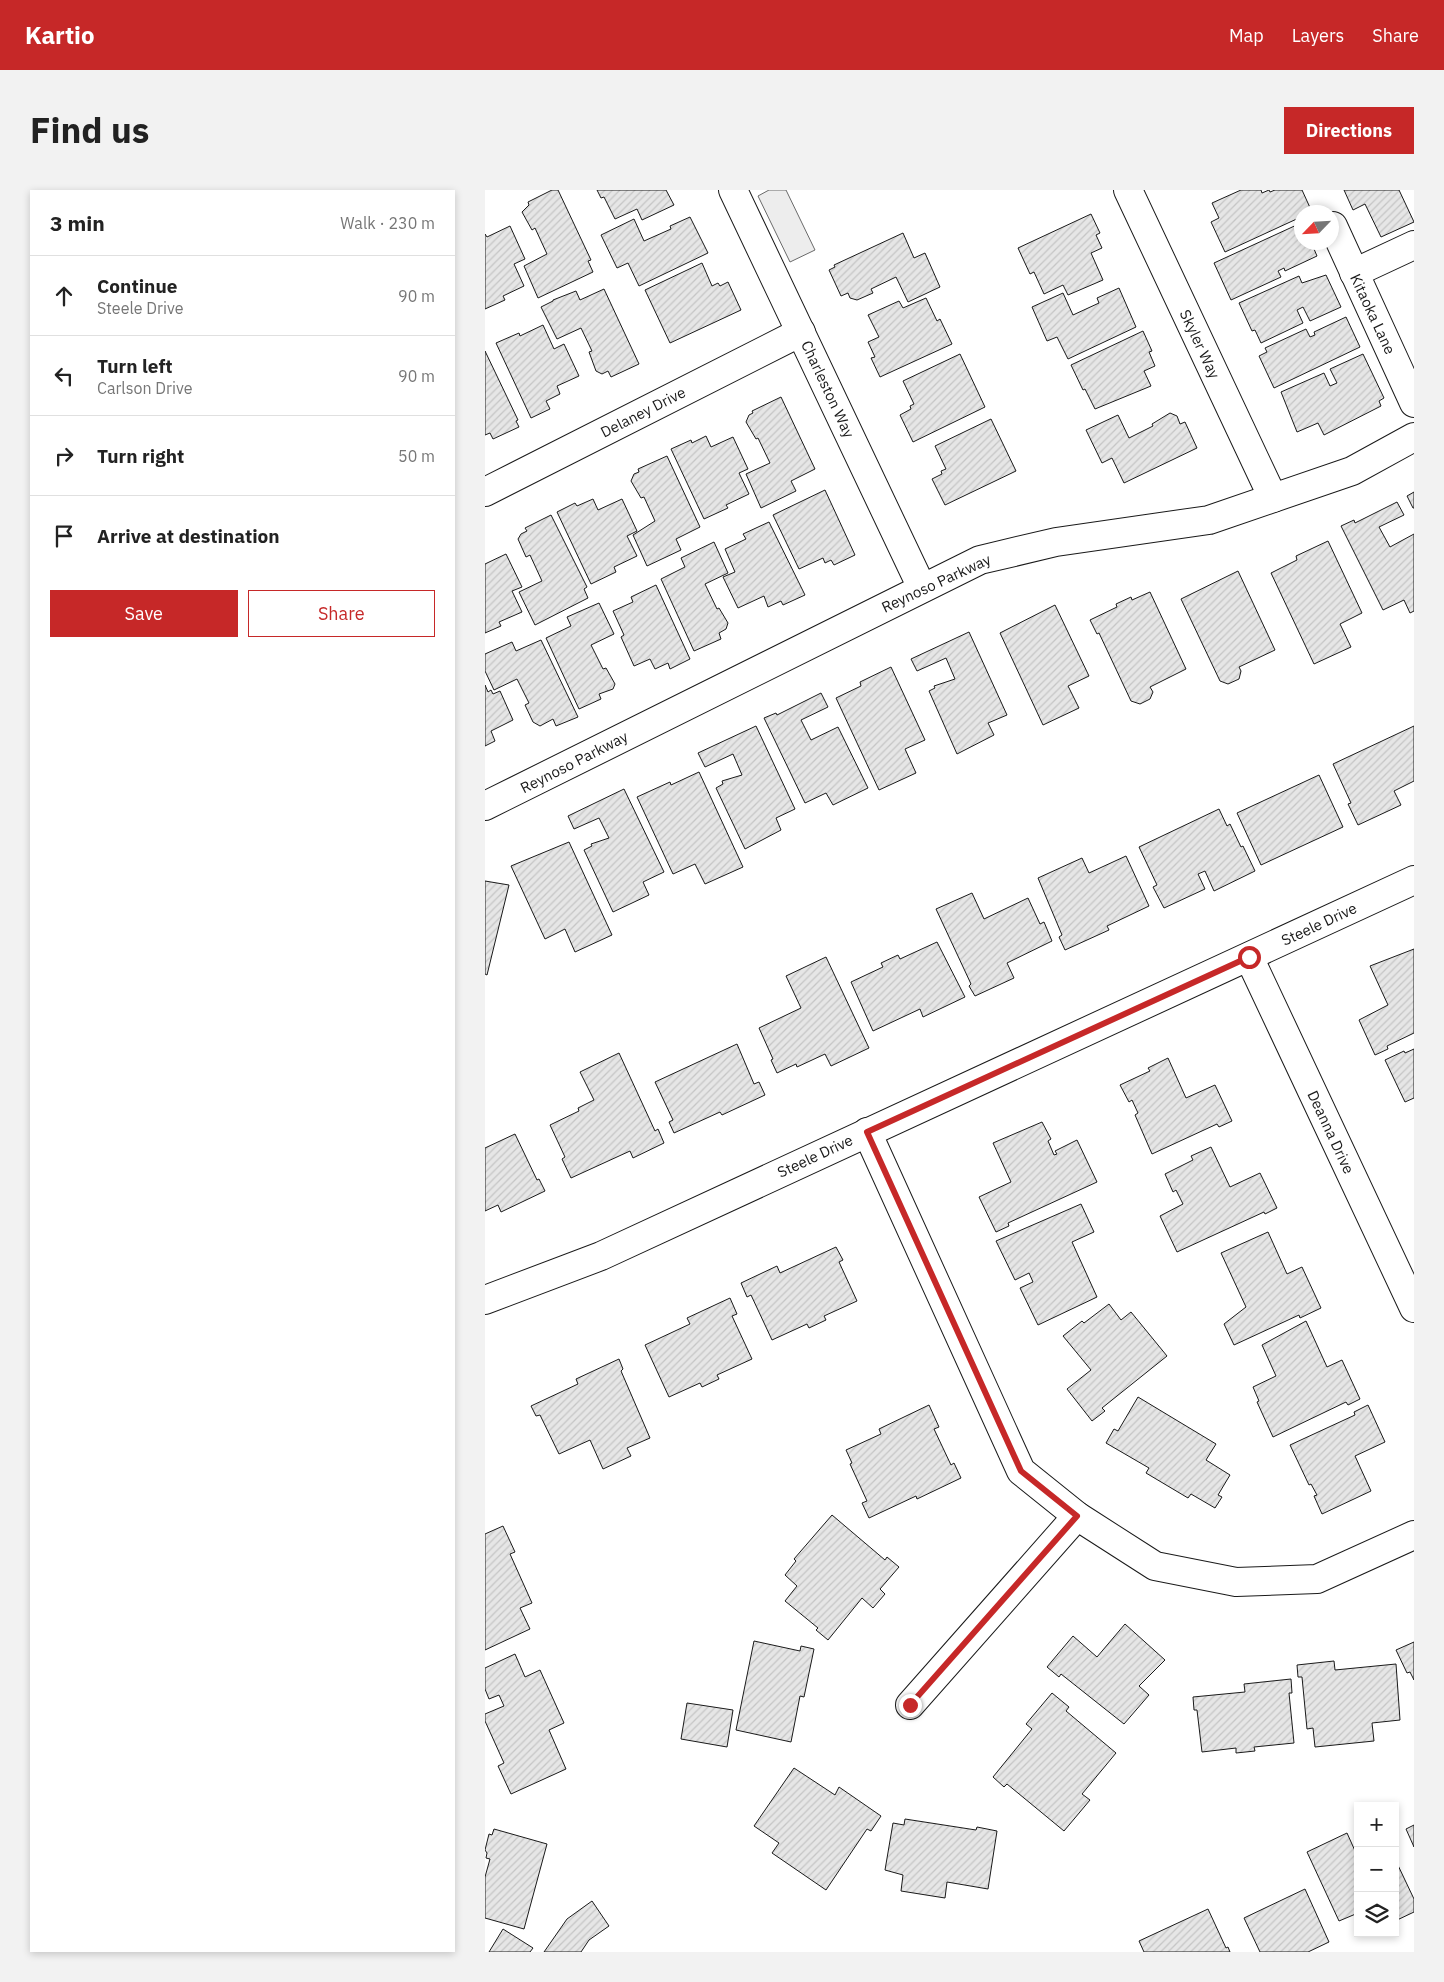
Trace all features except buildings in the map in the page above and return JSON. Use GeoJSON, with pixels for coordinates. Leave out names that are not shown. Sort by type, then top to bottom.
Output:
{"type":"FeatureCollection","features":[{"type":"Feature","properties":{"kind":"street","name":"Charleston Way"},"geometry":{"type":"LineString","coordinates":[[733,190],[922,588]]}},
{"type":"Feature","properties":{"kind":"street","name":"Skyler Way"},"geometry":{"type":"LineString","coordinates":[[1128,190],[1273,498]]}},
{"type":"Feature","properties":{"kind":"street","name":"Kitaoka Lane"},"geometry":{"type":"LineString","coordinates":[[1339,239],[1414,403]]}},
{"type":"Feature","properties":{"kind":"street"},"geometry":{"type":"LineString","coordinates":[[1354,273],[1414,245]]}},
{"type":"Feature","properties":{"kind":"street","name":"Delaney Drive"},"geometry":{"type":"LineString","coordinates":[[485,492],[801,332]]}},
{"type":"Feature","properties":{"kind":"street","name":"Reynoso Parkway"},"geometry":{"type":"LineString","coordinates":[[485,806],[980,560],[1056,542],[1209,520],[1352,471],[1414,437]]}},
{"type":"Feature","properties":{"kind":"street","name":"Steele Drive"},"geometry":{"type":"LineString","coordinates":[[485,1300],[601,1256],[1414,880]]}},
{"type":"Feature","properties":{"kind":"street","name":"Deanna Drive"},"geometry":{"type":"LineString","coordinates":[[1249,957],[1414,1308]]}},
{"type":"Feature","properties":{"kind":"street"},"geometry":{"type":"LineString","coordinates":[[867,1132],[1021,1471],[1077,1516],[1155,1566],[1236,1582],[1317,1579],[1414,1536]]}},
{"type":"Feature","properties":{"kind":"street"},"geometry":{"type":"LineString","coordinates":[[910,1705],[1077,1516]]}},
{"type":"Feature","properties":{"kind":"shaded area"},"geometry":{"type":"Polygon","coordinates":[[[769,190],[786,190],[815,250],[790,262],[758,196],[769,190]]]}},
{"type":"Feature","properties":{"kind":"route"},"geometry":{"type":"LineString","coordinates":[[910,1705],[1077,1516],[1021,1471],[867,1132],[1249,957]]}}]}
